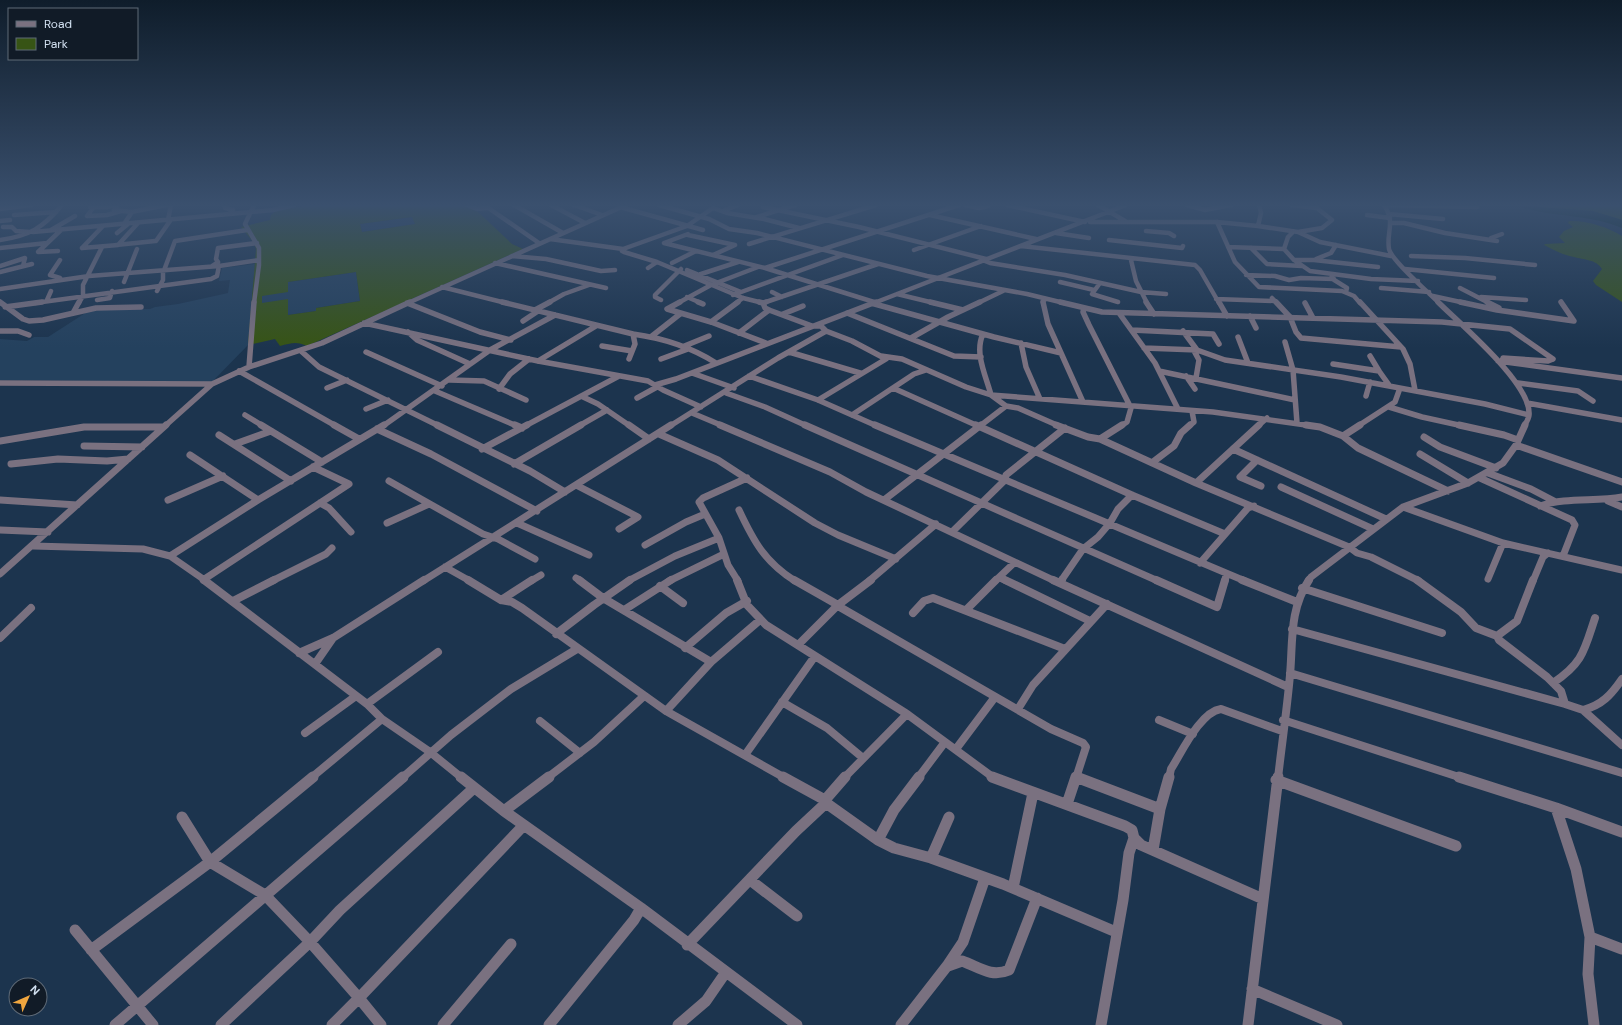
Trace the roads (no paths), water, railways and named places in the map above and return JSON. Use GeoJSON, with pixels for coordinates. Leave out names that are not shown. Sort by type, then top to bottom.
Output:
{"type":"FeatureCollection","features":[{"type":"Feature","properties":{"kind":"street"},"geometry":{"type":"LineString","coordinates":[[73,313],[82,296],[83,285],[89,276],[99,253]]}},
{"type":"Feature","properties":{"kind":"street"},"geometry":{"type":"LineString","coordinates":[[124,282],[136,253]]}},
{"type":"Feature","properties":{"kind":"street"},"geometry":{"type":"LineString","coordinates":[[156,291],[163,280],[163,273],[166,270],[171,253]]}},
{"type":"Feature","properties":{"kind":"street"},"geometry":{"type":"LineString","coordinates":[[212,266],[218,262],[216,260],[217,253]]}},
{"type":"Feature","properties":{"kind":"street"},"geometry":{"type":"LineString","coordinates":[[249,367],[259,260],[258,253]]}},
{"type":"Feature","properties":{"kind":"street"},"geometry":{"type":"LineString","coordinates":[[0,574],[212,384],[249,367],[302,351],[519,253]]}},
{"type":"Feature","properties":{"kind":"street"},"geometry":{"type":"LineString","coordinates":[[627,253],[701,274],[714,284],[740,292],[764,303]]}},
{"type":"Feature","properties":{"kind":"street"},"geometry":{"type":"LineString","coordinates":[[640,253],[654,256],[672,263],[681,269],[743,298],[764,303],[878,264]]}},
{"type":"Feature","properties":{"kind":"street"},"geometry":{"type":"LineString","coordinates":[[672,263],[692,253]]}},
{"type":"Feature","properties":{"kind":"street"},"geometry":{"type":"LineString","coordinates":[[703,253],[765,268],[872,303],[1061,354]]}},
{"type":"Feature","properties":{"kind":"street"},"geometry":{"type":"LineString","coordinates":[[712,255],[717,253]]}},
{"type":"Feature","properties":{"kind":"street"},"geometry":{"type":"LineString","coordinates":[[765,268],[812,253]]}},
{"type":"Feature","properties":{"kind":"street"},"geometry":{"type":"LineString","coordinates":[[836,253],[939,278],[1119,314],[1290,317],[1460,323],[1497,327],[1515,331],[1553,359],[1548,361],[1496,359]]}},
{"type":"Feature","properties":{"kind":"street"},"geometry":{"type":"LineString","coordinates":[[963,253],[986,259],[985,261],[990,263],[1065,275],[1141,292],[1166,294]]}},
{"type":"Feature","properties":{"kind":"street"},"geometry":{"type":"LineString","coordinates":[[637,398],[656,386],[1003,253]]}},
{"type":"Feature","properties":{"kind":"street"},"geometry":{"type":"LineString","coordinates":[[1075,253],[1196,266],[1200,270],[1227,316]]}},
{"type":"Feature","properties":{"kind":"street"},"geometry":{"type":"LineString","coordinates":[[1231,253],[1235,262],[1259,287],[1346,292],[1354,296],[1401,347],[1410,364],[1415,390]]}},
{"type":"Feature","properties":{"kind":"street"},"geometry":{"type":"LineString","coordinates":[[1254,253],[1258,258],[1267,264],[1302,266]]}},
{"type":"Feature","properties":{"kind":"street"},"geometry":{"type":"LineString","coordinates":[[1287,253],[1308,271],[1370,279],[1418,281]]}},
{"type":"Feature","properties":{"kind":"street"},"geometry":{"type":"LineString","coordinates":[[1314,260],[1332,253]]}},
{"type":"Feature","properties":{"kind":"street"},"geometry":{"type":"LineString","coordinates":[[1375,253],[1391,256]]}},
{"type":"Feature","properties":{"kind":"street"},"geometry":{"type":"LineString","coordinates":[[1248,1025],[1283,720],[1290,673],[1292,629],[1297,602],[1302,588],[1311,577],[1386,519],[1404,507],[1480,478],[1503,463],[1517,442],[1529,415],[1527,403],[1518,383],[1406,269],[1391,256],[1390,253]]}},
{"type":"Feature","properties":{"kind":"street"},"geometry":{"type":"LineString","coordinates":[[734,294],[785,274],[843,255]]}},
{"type":"Feature","properties":{"kind":"street"},"geometry":{"type":"LineString","coordinates":[[512,256],[546,259],[601,271],[616,270]]}},
{"type":"Feature","properties":{"kind":"street"},"geometry":{"type":"LineString","coordinates":[[1411,256],[1459,259],[1465,258],[1535,265]]}},
{"type":"Feature","properties":{"kind":"street"},"geometry":{"type":"LineString","coordinates":[[0,266],[25,258],[23,266]]}},
{"type":"Feature","properties":{"kind":"street"},"geometry":{"type":"LineString","coordinates":[[1183,258],[1185,264]]}},
{"type":"Feature","properties":{"kind":"street"},"geometry":{"type":"LineString","coordinates":[[59,280],[60,278],[58,276],[50,275],[60,260]]}},
{"type":"Feature","properties":{"kind":"street"},"geometry":{"type":"LineString","coordinates":[[0,289],[89,276],[219,266],[259,260]]}},
{"type":"Feature","properties":{"kind":"street"},"geometry":{"type":"LineString","coordinates":[[1131,260],[1141,292],[1154,314]]}},
{"type":"Feature","properties":{"kind":"street"},"geometry":{"type":"LineString","coordinates":[[1294,260],[1314,260],[1378,267]]}},
{"type":"Feature","properties":{"kind":"street"},"geometry":{"type":"LineString","coordinates":[[648,268],[657,262]]}},
{"type":"Feature","properties":{"kind":"street"},"geometry":{"type":"LineString","coordinates":[[701,274],[739,262]]}},
{"type":"Feature","properties":{"kind":"street"},"geometry":{"type":"LineString","coordinates":[[495,263],[606,288]]}},
{"type":"Feature","properties":{"kind":"street"},"geometry":{"type":"LineString","coordinates":[[0,272],[32,264]]}},
{"type":"Feature","properties":{"kind":"street"},"geometry":{"type":"LineString","coordinates":[[2,305],[100,293],[97,300],[110,298],[112,292],[213,278],[216,276],[219,266]]}},
{"type":"Feature","properties":{"kind":"street"},"geometry":{"type":"LineString","coordinates":[[758,267],[714,284],[666,309],[711,322],[766,343]]}},
{"type":"Feature","properties":{"kind":"street"},"geometry":{"type":"LineString","coordinates":[[660,300],[655,297],[655,295],[681,269]]}},
{"type":"Feature","properties":{"kind":"street"},"geometry":{"type":"LineString","coordinates":[[1406,269],[1494,278]]}},
{"type":"Feature","properties":{"kind":"street"},"geometry":{"type":"LineString","coordinates":[[66,279],[70,272]]}},
{"type":"Feature","properties":{"kind":"street"},"geometry":{"type":"LineString","coordinates":[[1324,273],[1347,288],[1348,290],[1346,292]]}},
{"type":"Feature","properties":{"kind":"street"},"geometry":{"type":"LineString","coordinates":[[1246,275],[1275,276],[1289,280],[1301,278],[1334,279]]}},
{"type":"Feature","properties":{"kind":"street"},"geometry":{"type":"LineString","coordinates":[[1060,282],[1094,290]]}},
{"type":"Feature","properties":{"kind":"street"},"geometry":{"type":"LineString","coordinates":[[1100,283],[1092,294],[1118,302]]}},
{"type":"Feature","properties":{"kind":"street"},"geometry":{"type":"LineString","coordinates":[[523,321],[564,294],[589,285]]}},
{"type":"Feature","properties":{"kind":"street"},"geometry":{"type":"LineString","coordinates":[[442,287],[596,326],[652,336],[688,349],[716,363]]}},
{"type":"Feature","properties":{"kind":"street"},"geometry":{"type":"LineString","coordinates":[[130,294],[136,288]]}},
{"type":"Feature","properties":{"kind":"street"},"geometry":{"type":"LineString","coordinates":[[1381,288],[1430,294],[1497,310],[1574,321],[1561,302]]}},
{"type":"Feature","properties":{"kind":"street"},"geometry":{"type":"LineString","coordinates":[[1460,288],[1500,309],[1497,310]]}},
{"type":"Feature","properties":{"kind":"street"},"geometry":{"type":"LineString","coordinates":[[911,338],[941,321],[1005,290]]}},
{"type":"Feature","properties":{"kind":"street"},"geometry":{"type":"LineString","coordinates":[[47,300],[51,291]]}},
{"type":"Feature","properties":{"kind":"street"},"geometry":{"type":"LineString","coordinates":[[772,292],[782,297]]}},
{"type":"Feature","properties":{"kind":"street"},"geometry":{"type":"LineString","coordinates":[[897,294],[963,310]]}},
{"type":"Feature","properties":{"kind":"street"},"geometry":{"type":"LineString","coordinates":[[687,297],[703,304]]}},
{"type":"Feature","properties":{"kind":"street"},"geometry":{"type":"LineString","coordinates":[[1479,297],[1526,300]]}},
{"type":"Feature","properties":{"kind":"street"},"geometry":{"type":"LineString","coordinates":[[711,322],[743,298]]}},
{"type":"Feature","properties":{"kind":"street"},"geometry":{"type":"LineString","coordinates":[[1046,299],[1043,301],[1048,324],[1083,402]]}},
{"type":"Feature","properties":{"kind":"street"},"geometry":{"type":"LineString","coordinates":[[1216,299],[1274,300],[1290,317],[1296,332],[1303,338],[1401,347]]}},
{"type":"Feature","properties":{"kind":"street"},"geometry":{"type":"LineString","coordinates":[[407,303],[480,332],[511,340]]}},
{"type":"Feature","properties":{"kind":"street"},"geometry":{"type":"LineString","coordinates":[[764,303],[764,308],[812,326],[821,326],[826,331],[852,341],[886,358],[818,400]]}},
{"type":"Feature","properties":{"kind":"street"},"geometry":{"type":"LineString","coordinates":[[1305,303],[1313,318]]}},
{"type":"Feature","properties":{"kind":"street"},"geometry":{"type":"LineString","coordinates":[[2,305],[26,320],[42,320]]}},
{"type":"Feature","properties":{"kind":"street"},"geometry":{"type":"LineString","coordinates":[[783,314],[803,306]]}},
{"type":"Feature","properties":{"kind":"street"},"geometry":{"type":"LineString","coordinates":[[18,331],[42,320],[73,313],[99,308],[141,307]]}},
{"type":"Feature","properties":{"kind":"street"},"geometry":{"type":"LineString","coordinates":[[1084,308],[1083,312],[1130,405],[1130,415],[1127,422],[1100,439]]}},
{"type":"Feature","properties":{"kind":"street"},"geometry":{"type":"LineString","coordinates":[[739,333],[769,310]]}},
{"type":"Feature","properties":{"kind":"street"},"geometry":{"type":"LineString","coordinates":[[847,313],[954,356],[981,357]]}},
{"type":"Feature","properties":{"kind":"street"},"geometry":{"type":"LineString","coordinates":[[652,336],[680,314]]}},
{"type":"Feature","properties":{"kind":"street"},"geometry":{"type":"LineString","coordinates":[[1119,314],[1132,330],[1159,371],[1178,409]]}},
{"type":"Feature","properties":{"kind":"street"},"geometry":{"type":"LineString","coordinates":[[170,556],[258,500],[408,410],[490,350],[555,315]]}},
{"type":"Feature","properties":{"kind":"street"},"geometry":{"type":"LineString","coordinates":[[1250,316],[1256,328]]}},
{"type":"Feature","properties":{"kind":"street"},"geometry":{"type":"LineString","coordinates":[[364,323],[538,361],[648,381],[701,407]]}},
{"type":"Feature","properties":{"kind":"street"},"geometry":{"type":"LineString","coordinates":[[538,361],[596,326]]}},
{"type":"Feature","properties":{"kind":"street"},"geometry":{"type":"LineString","coordinates":[[1132,330],[1183,331],[1213,334],[1220,344]]}},
{"type":"Feature","properties":{"kind":"street"},"geometry":{"type":"LineString","coordinates":[[0,331],[18,331],[29,335]]}},
{"type":"Feature","properties":{"kind":"street"},"geometry":{"type":"LineString","coordinates":[[300,652],[333,638],[649,439],[734,388],[749,376],[826,331]]}},
{"type":"Feature","properties":{"kind":"street"},"geometry":{"type":"LineString","coordinates":[[1183,331],[1195,349],[1199,360],[1196,378]]}},
{"type":"Feature","properties":{"kind":"street"},"geometry":{"type":"LineString","coordinates":[[408,332],[417,340],[470,364]]}},
{"type":"Feature","properties":{"kind":"street"},"geometry":{"type":"LineString","coordinates":[[629,359],[634,344],[634,334]]}},
{"type":"Feature","properties":{"kind":"street"},"geometry":{"type":"LineString","coordinates":[[983,334],[980,340],[981,357],[991,395]]}},
{"type":"Feature","properties":{"kind":"street"},"geometry":{"type":"LineString","coordinates":[[682,347],[709,336]]}},
{"type":"Feature","properties":{"kind":"street"},"geometry":{"type":"LineString","coordinates":[[1238,337],[1248,363]]}},
{"type":"Feature","properties":{"kind":"street"},"geometry":{"type":"LineString","coordinates":[[1285,342],[1294,370],[1297,423]]}},
{"type":"Feature","properties":{"kind":"street"},"geometry":{"type":"LineString","coordinates":[[1021,343],[1026,367],[1040,399]]}},
{"type":"Feature","properties":{"kind":"street"},"geometry":{"type":"LineString","coordinates":[[602,346],[632,352]]}},
{"type":"Feature","properties":{"kind":"street"},"geometry":{"type":"LineString","coordinates":[[1144,348],[1195,349],[1225,360],[1389,385],[1485,404],[1529,415]]}},
{"type":"Feature","properties":{"kind":"street"},"geometry":{"type":"LineString","coordinates":[[660,359],[688,349]]}},
{"type":"Feature","properties":{"kind":"street"},"geometry":{"type":"LineString","coordinates":[[302,351],[319,367],[408,410],[514,464],[565,492]]}},
{"type":"Feature","properties":{"kind":"street"},"geometry":{"type":"LineString","coordinates":[[366,352],[442,386]]}},
{"type":"Feature","properties":{"kind":"street"},"geometry":{"type":"LineString","coordinates":[[789,352],[860,374]]}},
{"type":"Feature","properties":{"kind":"street"},"geometry":{"type":"LineString","coordinates":[[881,356],[902,359],[991,395],[1006,406],[1018,408],[1048,422],[1088,437],[1100,439],[1196,483],[1349,547],[1357,553],[1371,557],[1420,582],[1461,612],[1476,628],[1497,636],[1499,640],[1509,646],[1554,683],[1561,691],[1565,704]]}},
{"type":"Feature","properties":{"kind":"street"},"geometry":{"type":"LineString","coordinates":[[1370,356],[1389,385]]}},
{"type":"Feature","properties":{"kind":"street"},"geometry":{"type":"LineString","coordinates":[[499,389],[510,374],[529,359]]}},
{"type":"Feature","properties":{"kind":"street"},"geometry":{"type":"LineString","coordinates":[[1496,359],[1622,378]]}},
{"type":"Feature","properties":{"kind":"street"},"geometry":{"type":"LineString","coordinates":[[1333,364],[1380,371]]}},
{"type":"Feature","properties":{"kind":"street"},"geometry":{"type":"LineString","coordinates":[[852,415],[914,374],[927,370]]}},
{"type":"Feature","properties":{"kind":"street"},"geometry":{"type":"LineString","coordinates":[[239,371],[359,439]]}},
{"type":"Feature","properties":{"kind":"street"},"geometry":{"type":"LineString","coordinates":[[1159,371],[1295,400]]}},
{"type":"Feature","properties":{"kind":"street"},"geometry":{"type":"LineString","coordinates":[[692,373],[734,388]]}},
{"type":"Feature","properties":{"kind":"street"},"geometry":{"type":"LineString","coordinates":[[482,449],[618,376]]}},
{"type":"Feature","properties":{"kind":"street"},"geometry":{"type":"LineString","coordinates":[[749,376],[797,394],[818,400],[1110,523],[1226,574],[1297,602]]}},
{"type":"Feature","properties":{"kind":"street"},"geometry":{"type":"LineString","coordinates":[[1186,376],[1195,389]]}},
{"type":"Feature","properties":{"kind":"street"},"geometry":{"type":"LineString","coordinates":[[327,388],[347,380]]}},
{"type":"Feature","properties":{"kind":"street"},"geometry":{"type":"LineString","coordinates":[[450,380],[477,380],[526,400]]}},
{"type":"Feature","properties":{"kind":"street"},"geometry":{"type":"LineString","coordinates":[[1366,396],[1370,382]]}},
{"type":"Feature","properties":{"kind":"street"},"geometry":{"type":"LineString","coordinates":[[0,383],[212,384]]}},
{"type":"Feature","properties":{"kind":"street"},"geometry":{"type":"LineString","coordinates":[[1518,383],[1578,391],[1593,401]]}},
{"type":"Feature","properties":{"kind":"street"},"geometry":{"type":"LineString","coordinates":[[893,388],[1132,495],[1225,534]]}},
{"type":"Feature","properties":{"kind":"street"},"geometry":{"type":"LineString","coordinates":[[1344,436],[1395,402],[1400,388]]}},
{"type":"Feature","properties":{"kind":"street"},"geometry":{"type":"LineString","coordinates":[[435,391],[522,428]]}},
{"type":"Feature","properties":{"kind":"street"},"geometry":{"type":"LineString","coordinates":[[726,393],[764,407],[847,443],[979,504],[1217,607],[1223,590],[1226,574]]}},
{"type":"Feature","properties":{"kind":"street"},"geometry":{"type":"LineString","coordinates":[[991,395],[1130,405],[1267,418],[1327,429],[1344,436],[1358,448],[1448,491]]}},
{"type":"Feature","properties":{"kind":"street"},"geometry":{"type":"LineString","coordinates":[[581,396],[607,410],[649,439]]}},
{"type":"Feature","properties":{"kind":"street"},"geometry":{"type":"LineString","coordinates":[[366,409],[388,400]]}},
{"type":"Feature","properties":{"kind":"street"},"geometry":{"type":"LineString","coordinates":[[1527,403],[1622,420]]}},
{"type":"Feature","properties":{"kind":"street"},"geometry":{"type":"LineString","coordinates":[[884,500],[1006,406]]}},
{"type":"Feature","properties":{"kind":"street"},"geometry":{"type":"LineString","coordinates":[[1389,406],[1422,417],[1504,435],[1517,442],[1622,482]]}},
{"type":"Feature","properties":{"kind":"street"},"geometry":{"type":"LineString","coordinates":[[514,464],[607,410]]}},
{"type":"Feature","properties":{"kind":"street"},"geometry":{"type":"LineString","coordinates":[[1153,462],[1174,446],[1181,433],[1194,422],[1192,411]]}},
{"type":"Feature","properties":{"kind":"street"},"geometry":{"type":"LineString","coordinates":[[692,413],[830,472],[1014,563],[1061,582],[1288,687]]}},
{"type":"Feature","properties":{"kind":"street"},"geometry":{"type":"LineString","coordinates":[[245,415],[322,462]]}},
{"type":"Feature","properties":{"kind":"street"},"geometry":{"type":"LineString","coordinates":[[1196,483],[1267,418]]}},
{"type":"Feature","properties":{"kind":"street"},"geometry":{"type":"LineString","coordinates":[[0,441],[84,427],[163,427]]}},
{"type":"Feature","properties":{"kind":"street"},"geometry":{"type":"LineString","coordinates":[[952,532],[1005,480],[1006,475],[1065,428]]}},
{"type":"Feature","properties":{"kind":"street"},"geometry":{"type":"LineString","coordinates":[[377,429],[443,460],[537,510]]}},
{"type":"Feature","properties":{"kind":"street"},"geometry":{"type":"LineString","coordinates":[[235,444],[270,431]]}},
{"type":"Feature","properties":{"kind":"street"},"geometry":{"type":"LineString","coordinates":[[659,434],[718,460],[815,523],[896,559]]}},
{"type":"Feature","properties":{"kind":"street"},"geometry":{"type":"LineString","coordinates":[[219,435],[291,481]]}},
{"type":"Feature","properties":{"kind":"street"},"geometry":{"type":"LineString","coordinates":[[1424,437],[1440,447],[1496,468]]}},
{"type":"Feature","properties":{"kind":"street"},"geometry":{"type":"LineString","coordinates":[[84,446],[142,447]]}},
{"type":"Feature","properties":{"kind":"street"},"geometry":{"type":"LineString","coordinates":[[118,460],[132,447]]}},
{"type":"Feature","properties":{"kind":"street"},"geometry":{"type":"LineString","coordinates":[[1233,449],[1386,519]]}},
{"type":"Feature","properties":{"kind":"street"},"geometry":{"type":"LineString","coordinates":[[1420,454],[1468,483]]}},
{"type":"Feature","properties":{"kind":"street"},"geometry":{"type":"LineString","coordinates":[[190,455],[258,500]]}},
{"type":"Feature","properties":{"kind":"street"},"geometry":{"type":"LineString","coordinates":[[10,464],[58,459],[129,459]]}},
{"type":"Feature","properties":{"kind":"street"},"geometry":{"type":"LineString","coordinates":[[1257,460],[1240,477],[1261,486]]}},
{"type":"Feature","properties":{"kind":"street"},"geometry":{"type":"LineString","coordinates":[[202,580],[349,484],[348,482],[313,467]]}},
{"type":"Feature","properties":{"kind":"street"},"geometry":{"type":"LineString","coordinates":[[1488,473],[1532,489],[1554,502]]}},
{"type":"Feature","properties":{"kind":"street"},"geometry":{"type":"LineString","coordinates":[[168,500],[223,476]]}},
{"type":"Feature","properties":{"kind":"street"},"geometry":{"type":"LineString","coordinates":[[747,478],[700,499],[699,502],[719,538],[724,554],[747,601],[760,620],[907,714],[992,777],[1125,826],[1132,830],[1134,838],[1141,845],[1263,898]]}},
{"type":"Feature","properties":{"kind":"street"},"geometry":{"type":"LineString","coordinates":[[1480,478],[1569,518],[1574,522],[1563,556]]}},
{"type":"Feature","properties":{"kind":"street"},"geometry":{"type":"LineString","coordinates":[[389,481],[429,504],[535,559]]}},
{"type":"Feature","properties":{"kind":"street"},"geometry":{"type":"LineString","coordinates":[[576,485],[638,517],[619,529]]}},
{"type":"Feature","properties":{"kind":"street"},"geometry":{"type":"LineString","coordinates":[[1281,487],[1373,529]]}},
{"type":"Feature","properties":{"kind":"street"},"geometry":{"type":"LineString","coordinates":[[1061,582],[1083,549],[1098,537],[1110,523],[1118,509],[1132,495]]}},
{"type":"Feature","properties":{"kind":"street"},"geometry":{"type":"LineString","coordinates":[[1540,506],[1554,502],[1608,500],[1622,497]]}},
{"type":"Feature","properties":{"kind":"street"},"geometry":{"type":"LineString","coordinates":[[0,500],[77,505]]}},
{"type":"Feature","properties":{"kind":"street"},"geometry":{"type":"LineString","coordinates":[[1608,500],[1622,506]]}},
{"type":"Feature","properties":{"kind":"street"},"geometry":{"type":"LineString","coordinates":[[320,503],[329,508],[351,532]]}},
{"type":"Feature","properties":{"kind":"street"},"geometry":{"type":"LineString","coordinates":[[387,523],[429,504]]}},
{"type":"Feature","properties":{"kind":"street"},"geometry":{"type":"LineString","coordinates":[[1200,563],[1250,506]]}},
{"type":"Feature","properties":{"kind":"street"},"geometry":{"type":"LineString","coordinates":[[1404,507],[1503,543],[1534,550],[1545,555],[1563,556],[1622,570]]}},
{"type":"Feature","properties":{"kind":"street"},"geometry":{"type":"LineString","coordinates":[[739,510],[754,541],[768,560],[798,582],[869,625],[962,676],[995,697],[1076,740],[1086,747],[1067,804]]}},
{"type":"Feature","properties":{"kind":"street"},"geometry":{"type":"LineString","coordinates":[[645,545],[705,514]]}},
{"type":"Feature","properties":{"kind":"street"},"geometry":{"type":"LineString","coordinates":[[517,523],[589,555]]}},
{"type":"Feature","properties":{"kind":"street"},"geometry":{"type":"LineString","coordinates":[[798,645],[838,606],[936,524]]}},
{"type":"Feature","properties":{"kind":"street"},"geometry":{"type":"LineString","coordinates":[[0,530],[48,532]]}},
{"type":"Feature","properties":{"kind":"street"},"geometry":{"type":"LineString","coordinates":[[556,634],[603,598],[661,562],[719,538]]}},
{"type":"Feature","properties":{"kind":"street"},"geometry":{"type":"LineString","coordinates":[[1488,579],[1503,543]]}},
{"type":"Feature","properties":{"kind":"street"},"geometry":{"type":"LineString","coordinates":[[33,546],[143,549],[170,556],[233,601],[300,652],[367,704],[382,719],[430,752],[504,811],[641,908],[687,945],[797,1025]]}},
{"type":"Feature","properties":{"kind":"street"},"geometry":{"type":"LineString","coordinates":[[233,601],[326,554],[332,548]]}},
{"type":"Feature","properties":{"kind":"street"},"geometry":{"type":"LineString","coordinates":[[624,610],[660,586],[724,554]]}},
{"type":"Feature","properties":{"kind":"street"},"geometry":{"type":"LineString","coordinates":[[1497,636],[1518,621],[1545,555]]}},
{"type":"Feature","properties":{"kind":"street"},"geometry":{"type":"LineString","coordinates":[[966,610],[1014,563]]}},
{"type":"Feature","properties":{"kind":"street"},"geometry":{"type":"LineString","coordinates":[[445,567],[501,600],[512,602],[522,608],[644,696],[826,801],[878,840],[913,854],[931,858],[1013,888],[1116,932]]}},
{"type":"Feature","properties":{"kind":"street"},"geometry":{"type":"LineString","coordinates":[[501,600],[541,575]]}},
{"type":"Feature","properties":{"kind":"street"},"geometry":{"type":"LineString","coordinates":[[576,578],[603,598],[685,648],[711,662]]}},
{"type":"Feature","properties":{"kind":"street"},"geometry":{"type":"LineString","coordinates":[[1000,578],[1090,621]]}},
{"type":"Feature","properties":{"kind":"street"},"geometry":{"type":"LineString","coordinates":[[660,586],[683,603]]}},
{"type":"Feature","properties":{"kind":"street"},"geometry":{"type":"LineString","coordinates":[[1302,588],[1442,633]]}},
{"type":"Feature","properties":{"kind":"street"},"geometry":{"type":"LineString","coordinates":[[913,613],[928,598],[933,598],[1065,649]]}},
{"type":"Feature","properties":{"kind":"street"},"geometry":{"type":"LineString","coordinates":[[685,648],[726,613],[747,601]]}},
{"type":"Feature","properties":{"kind":"street"},"geometry":{"type":"LineString","coordinates":[[1018,709],[1033,685],[1107,604]]}},
{"type":"Feature","properties":{"kind":"street"},"geometry":{"type":"LineString","coordinates":[[0,638],[31,608]]}},
{"type":"Feature","properties":{"kind":"street"},"geometry":{"type":"LineString","coordinates":[[1554,683],[1570,672],[1583,656],[1595,618]]}},
{"type":"Feature","properties":{"kind":"street"},"geometry":{"type":"LineString","coordinates":[[666,710],[711,662],[744,632],[760,620]]}},
{"type":"Feature","properties":{"kind":"street"},"geometry":{"type":"LineString","coordinates":[[1292,629],[1565,704],[1582,710],[1622,745]]}},
{"type":"Feature","properties":{"kind":"street"},"geometry":{"type":"LineString","coordinates":[[315,664],[333,638]]}},
{"type":"Feature","properties":{"kind":"street"},"geometry":{"type":"LineString","coordinates":[[115,1025],[430,752],[511,689],[577,648]]}},
{"type":"Feature","properties":{"kind":"street"},"geometry":{"type":"LineString","coordinates":[[367,704],[438,652]]}},
{"type":"Feature","properties":{"kind":"street"},"geometry":{"type":"LineString","coordinates":[[745,755],[815,656]]}},
{"type":"Feature","properties":{"kind":"street"},"geometry":{"type":"LineString","coordinates":[[1290,673],[1622,773]]}},
{"type":"Feature","properties":{"kind":"street"},"geometry":{"type":"LineString","coordinates":[[1582,710],[1600,705],[1609,698],[1622,679]]}},
{"type":"Feature","properties":{"kind":"street"},"geometry":{"type":"LineString","coordinates":[[305,733],[356,696]]}},
{"type":"Feature","properties":{"kind":"street"},"geometry":{"type":"LineString","coordinates":[[504,811],[580,753],[644,696]]}},
{"type":"Feature","properties":{"kind":"street"},"geometry":{"type":"LineString","coordinates":[[956,749],[995,697]]}},
{"type":"Feature","properties":{"kind":"street"},"geometry":{"type":"LineString","coordinates":[[782,702],[827,728],[863,758]]}},
{"type":"Feature","properties":{"kind":"street"},"geometry":{"type":"LineString","coordinates":[[1153,850],[1160,809],[1171,769],[1203,719],[1213,710],[1217,709],[1282,731]]}},
{"type":"Feature","properties":{"kind":"street"},"geometry":{"type":"LineString","coordinates":[[687,945],[826,801],[863,758],[878,745],[907,714]]}},
{"type":"Feature","properties":{"kind":"street"},"geometry":{"type":"LineString","coordinates":[[91,950],[210,862],[382,719]]}},
{"type":"Feature","properties":{"kind":"street"},"geometry":{"type":"LineString","coordinates":[[1159,720],[1193,734]]}},
{"type":"Feature","properties":{"kind":"street"},"geometry":{"type":"LineString","coordinates":[[1283,720],[1556,808],[1622,832]]}},
{"type":"Feature","properties":{"kind":"street"},"geometry":{"type":"LineString","coordinates":[[540,721],[580,753]]}},
{"type":"Feature","properties":{"kind":"street"},"geometry":{"type":"LineString","coordinates":[[878,840],[894,810],[945,742]]}},
{"type":"Feature","properties":{"kind":"street"},"geometry":{"type":"LineString","coordinates":[[1076,777],[1160,809]]}},
{"type":"Feature","properties":{"kind":"street"},"geometry":{"type":"LineString","coordinates":[[1276,780],[1456,846]]}},
{"type":"Feature","properties":{"kind":"street"},"geometry":{"type":"LineString","coordinates":[[221,1025],[310,942],[340,910],[474,788]]}},
{"type":"Feature","properties":{"kind":"street"},"geometry":{"type":"LineString","coordinates":[[1013,888],[1033,793]]}},
{"type":"Feature","properties":{"kind":"street"},"geometry":{"type":"LineString","coordinates":[[1556,808],[1576,869],[1590,937],[1588,974],[1594,1025]]}},
{"type":"Feature","properties":{"kind":"street"},"geometry":{"type":"LineString","coordinates":[[182,817],[210,862],[265,895],[310,942],[382,1025]]}},
{"type":"Feature","properties":{"kind":"street"},"geometry":{"type":"LineString","coordinates":[[931,858],[949,817]]}},
{"type":"Feature","properties":{"kind":"street"},"geometry":{"type":"LineString","coordinates":[[332,1025],[524,825]]}},
{"type":"Feature","properties":{"kind":"street"},"geometry":{"type":"LineString","coordinates":[[1101,1025],[1116,932],[1123,900],[1129,853],[1134,838]]}},
{"type":"Feature","properties":{"kind":"street"},"geometry":{"type":"LineString","coordinates":[[901,1025],[947,966],[963,942],[985,878]]}},
{"type":"Feature","properties":{"kind":"street"},"geometry":{"type":"LineString","coordinates":[[750,880],[796,916]]}},
{"type":"Feature","properties":{"kind":"street"},"geometry":{"type":"LineString","coordinates":[[947,966],[962,961],[990,974],[1001,974],[1009,970],[1037,898]]}},
{"type":"Feature","properties":{"kind":"street"},"geometry":{"type":"LineString","coordinates":[[549,1025],[634,920],[641,908]]}},
{"type":"Feature","properties":{"kind":"street"},"geometry":{"type":"LineString","coordinates":[[75,930],[153,1025]]}},
{"type":"Feature","properties":{"kind":"street"},"geometry":{"type":"LineString","coordinates":[[1590,937],[1622,948]]}},
{"type":"Feature","properties":{"kind":"street"},"geometry":{"type":"LineString","coordinates":[[443,1025],[511,944]]}},
{"type":"Feature","properties":{"kind":"street"},"geometry":{"type":"LineString","coordinates":[[678,1025],[706,1001],[726,972]]}},
{"type":"Feature","properties":{"kind":"street"},"geometry":{"type":"LineString","coordinates":[[1252,988],[1337,1025]]}}]}
